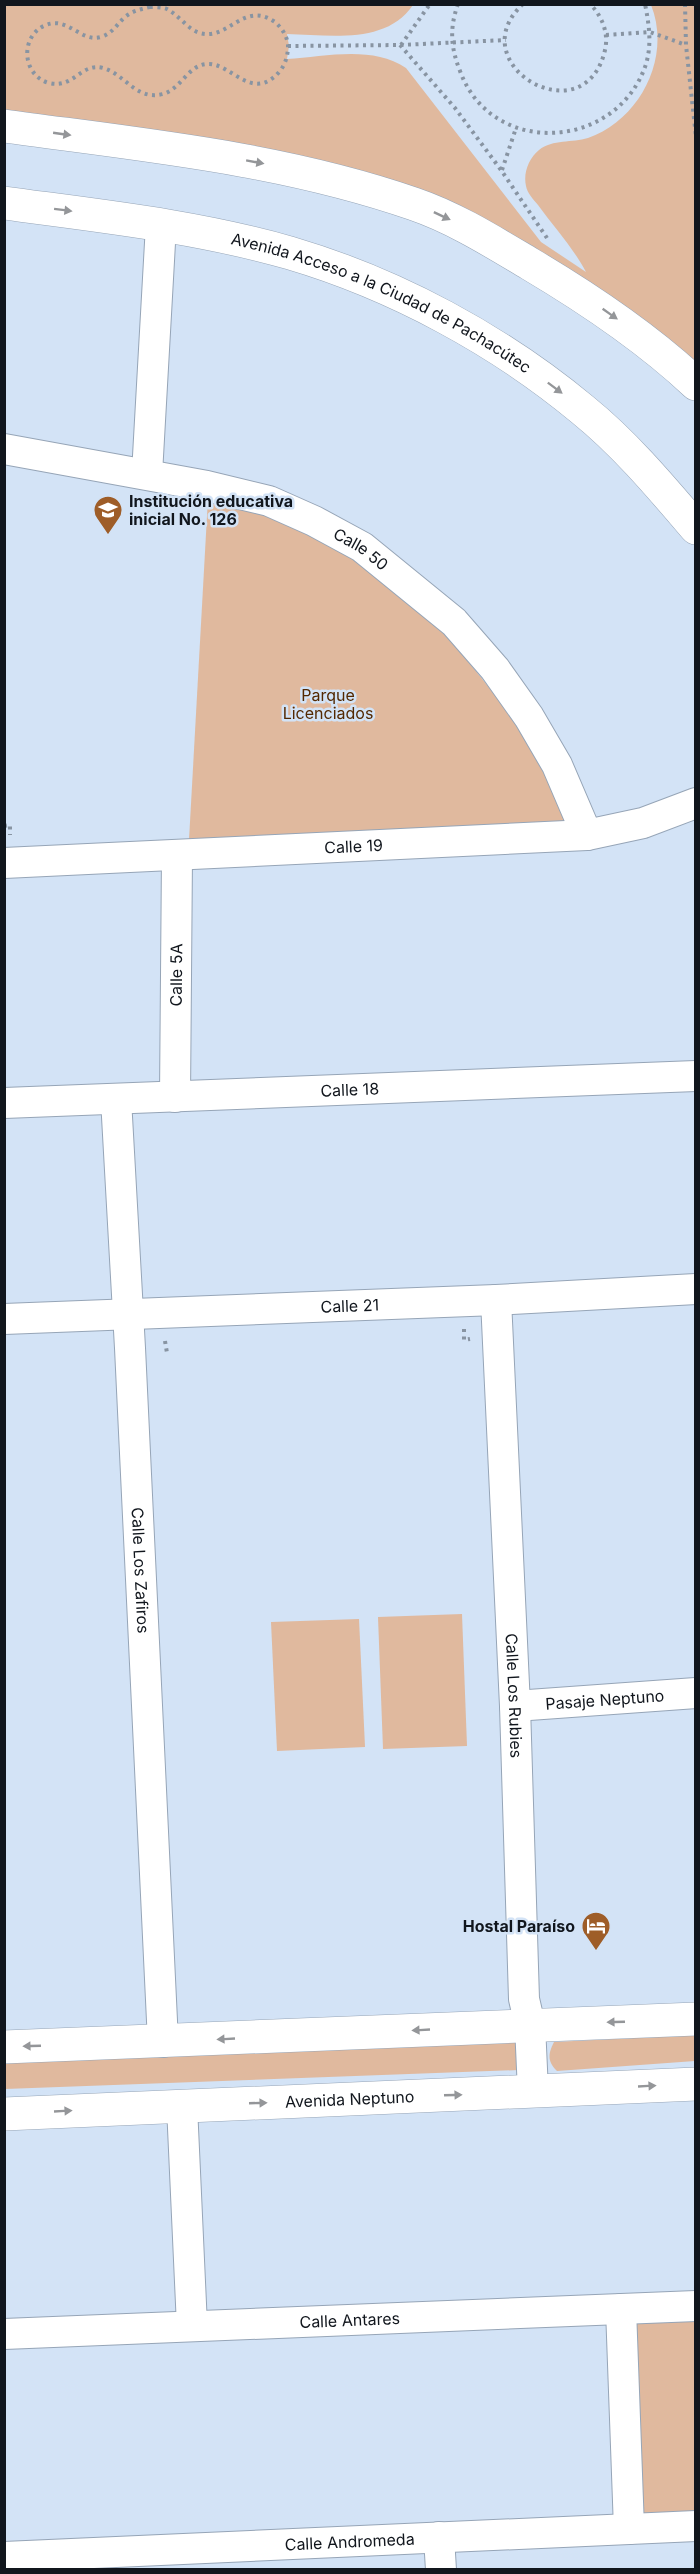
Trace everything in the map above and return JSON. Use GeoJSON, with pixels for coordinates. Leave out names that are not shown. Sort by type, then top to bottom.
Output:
{"type":"FeatureCollection","features":[{"type":"Feature","properties":{"kind":"street"},"geometry":{"type":"LineString","coordinates":[[4,126],[188,150],[297,170],[416,204],[481,234],[611,315],[696,384]]}},
{"type":"Feature","properties":{"kind":"street","name":"Avenida Acceso a la Ciudad de Pachacútec"},"geometry":{"type":"LineString","coordinates":[[4,203],[118,216],[258,246],[339,270],[391,291],[516,360],[584,411],[650,474],[696,528]]}},
{"type":"Feature","properties":{"kind":"street"},"geometry":{"type":"LineString","coordinates":[[147,474],[161,225]]}},
{"type":"Feature","properties":{"kind":"street","name":"Calle 50"},"geometry":{"type":"LineString","coordinates":[[5,454],[147,474],[269,501],[314,521],[362,547],[454,622],[495,669],[529,717],[557,765],[587,835]]}},
{"type":"Feature","properties":{"kind":"street","name":"Calle 19"},"geometry":{"type":"LineString","coordinates":[[4,864],[587,835],[643,823],[696,803]]}},
{"type":"Feature","properties":{"kind":"street","name":"Calle 5A"},"geometry":{"type":"LineString","coordinates":[[175,1096],[177,855]]}},
{"type":"Feature","properties":{"kind":"street","name":"Calle 18"},"geometry":{"type":"LineString","coordinates":[[4,1103],[696,1076]]}},
{"type":"Feature","properties":{"kind":"street","name":"Calle Los Zafiros"},"geometry":{"type":"LineString","coordinates":[[116,1099],[163,2042]]}},
{"type":"Feature","properties":{"kind":"street","name":"Calle 21"},"geometry":{"type":"LineString","coordinates":[[4,1318],[496,1300],[696,1289]]}},
{"type":"Feature","properties":{"kind":"street","name":"Calle Los Rubies"},"geometry":{"type":"LineString","coordinates":[[496,1300],[515,1706],[524,1999],[530,2025],[533,2091]]}},
{"type":"Feature","properties":{"kind":"street","name":"Pasaje Neptuno"},"geometry":{"type":"LineString","coordinates":[[515,1706],[696,1693]]}},
{"type":"Feature","properties":{"kind":"street"},"geometry":{"type":"LineString","coordinates":[[4,2047],[696,2019]]}},
{"type":"Feature","properties":{"kind":"street","name":"Avenida Neptuno"},"geometry":{"type":"LineString","coordinates":[[4,2114],[696,2084]]}},
{"type":"Feature","properties":{"kind":"street"},"geometry":{"type":"LineString","coordinates":[[182,2106],[192,2326]]}},
{"type":"Feature","properties":{"kind":"street","name":"Calle Antares"},"geometry":{"type":"LineString","coordinates":[[4,2334],[696,2306]]}},
{"type":"Feature","properties":{"kind":"street"},"geometry":{"type":"LineString","coordinates":[[621,2309],[629,2529]]}},
{"type":"Feature","properties":{"kind":"street","name":"Calle Andromeda"},"geometry":{"type":"LineString","coordinates":[[4,2557],[137,2560],[439,2537],[696,2526]]}},
{"type":"Feature","properties":{"kind":"street"},"geometry":{"type":"LineString","coordinates":[[439,2537],[441,2570]]}},
{"type":"Feature","properties":{"kind":"path"},"geometry":{"type":"LineString","coordinates":[[400,45],[429,4]]}},
{"type":"Feature","properties":{"kind":"path"},"geometry":{"type":"LineString","coordinates":[[458,4],[453,20],[451,41],[465,85],[487,111],[516,128],[550,134],[583,129],[613,112],[633,90],[646,63],[650,32],[645,4]]}},
{"type":"Feature","properties":{"kind":"path"},"geometry":{"type":"LineString","coordinates":[[523,4],[510,23],[506,40],[512,64],[520,76],[531,84],[544,90],[559,91],[573,88],[596,72],[603,60],[606,35],[601,18],[590,4]]}},
{"type":"Feature","properties":{"kind":"path"},"geometry":{"type":"LineString","coordinates":[[685,4],[686,45],[696,137]]}},
{"type":"Feature","properties":{"kind":"path"},"geometry":{"type":"LineString","coordinates":[[150,7],[166,8],[190,29],[210,34],[219,32],[243,16],[255,14],[266,17],[284,32],[288,46],[284,66],[269,79],[260,82],[241,80],[216,64],[205,64],[195,68],[178,86],[163,94],[147,94],[134,89],[112,71],[101,67],[91,67],[70,82],[47,82],[34,73],[27,60],[27,45],[34,34],[45,25],[64,24],[88,38],[98,38],[112,32],[125,17],[138,9],[150,7]]}},
{"type":"Feature","properties":{"kind":"path"},"geometry":{"type":"LineString","coordinates":[[606,35],[650,32],[686,45]]}},
{"type":"Feature","properties":{"kind":"path"},"geometry":{"type":"LineString","coordinates":[[288,46],[400,45],[506,40]]}},
{"type":"Feature","properties":{"kind":"path"},"geometry":{"type":"LineString","coordinates":[[400,45],[455,108],[551,243]]}},
{"type":"Feature","properties":{"kind":"path"},"geometry":{"type":"LineString","coordinates":[[501,170],[516,128]]}},
{"type":"Feature","properties":{"kind":"green space"},"geometry":{"type":"Polygon","coordinates":[[[5,5],[413,5],[402,18],[388,27],[372,32],[338,36],[287,34],[289,46],[287,59],[363,55],[393,61],[406,68],[541,242],[586,272],[570,246],[528,191],[525,176],[528,166],[535,153],[544,147],[588,138],[623,117],[647,84],[654,65],[657,45],[656,25],[651,5],[694,5],[695,368],[420,194],[5,115],[5,5]]]}},
{"type":"Feature","properties":{"kind":"green space","name":"Parque Licenciados"},"geometry":{"type":"Polygon","coordinates":[[[208,498],[258,511],[306,531],[348,554],[436,622],[517,722],[545,770],[569,826],[189,840],[208,498]]]}},
{"type":"Feature","properties":{"kind":"green space"},"geometry":{"type":"Polygon","coordinates":[[[462,1614],[467,1746],[383,1749],[378,1617],[462,1614]]]}},
{"type":"Feature","properties":{"kind":"green space"},"geometry":{"type":"Polygon","coordinates":[[[359,1619],[365,1747],[277,1751],[271,1622],[359,1619]]]}},
{"type":"Feature","properties":{"kind":"green space"},"geometry":{"type":"Polygon","coordinates":[[[695,2035],[695,2061],[557,2071],[551,2064],[550,2057],[554,2042],[695,2035]]]}},
{"type":"Feature","properties":{"kind":"green space"},"geometry":{"type":"Polygon","coordinates":[[[512,2040],[519,2047],[519,2070],[5,2089],[4,2059],[512,2040]]]}},
{"type":"Feature","properties":{"kind":"green space"},"geometry":{"type":"Polygon","coordinates":[[[695,2315],[695,2515],[625,2517],[616,2318],[695,2315]]]}},
{"type":"Feature","properties":{"kind":"place","name":"Institución educativa inicial No. 126"},"geometry":{"type":"Point","coordinates":[108,536]}},
{"type":"Feature","properties":{"kind":"place","name":"Hostal Paraíso"},"geometry":{"type":"Point","coordinates":[596,1952]}}]}
